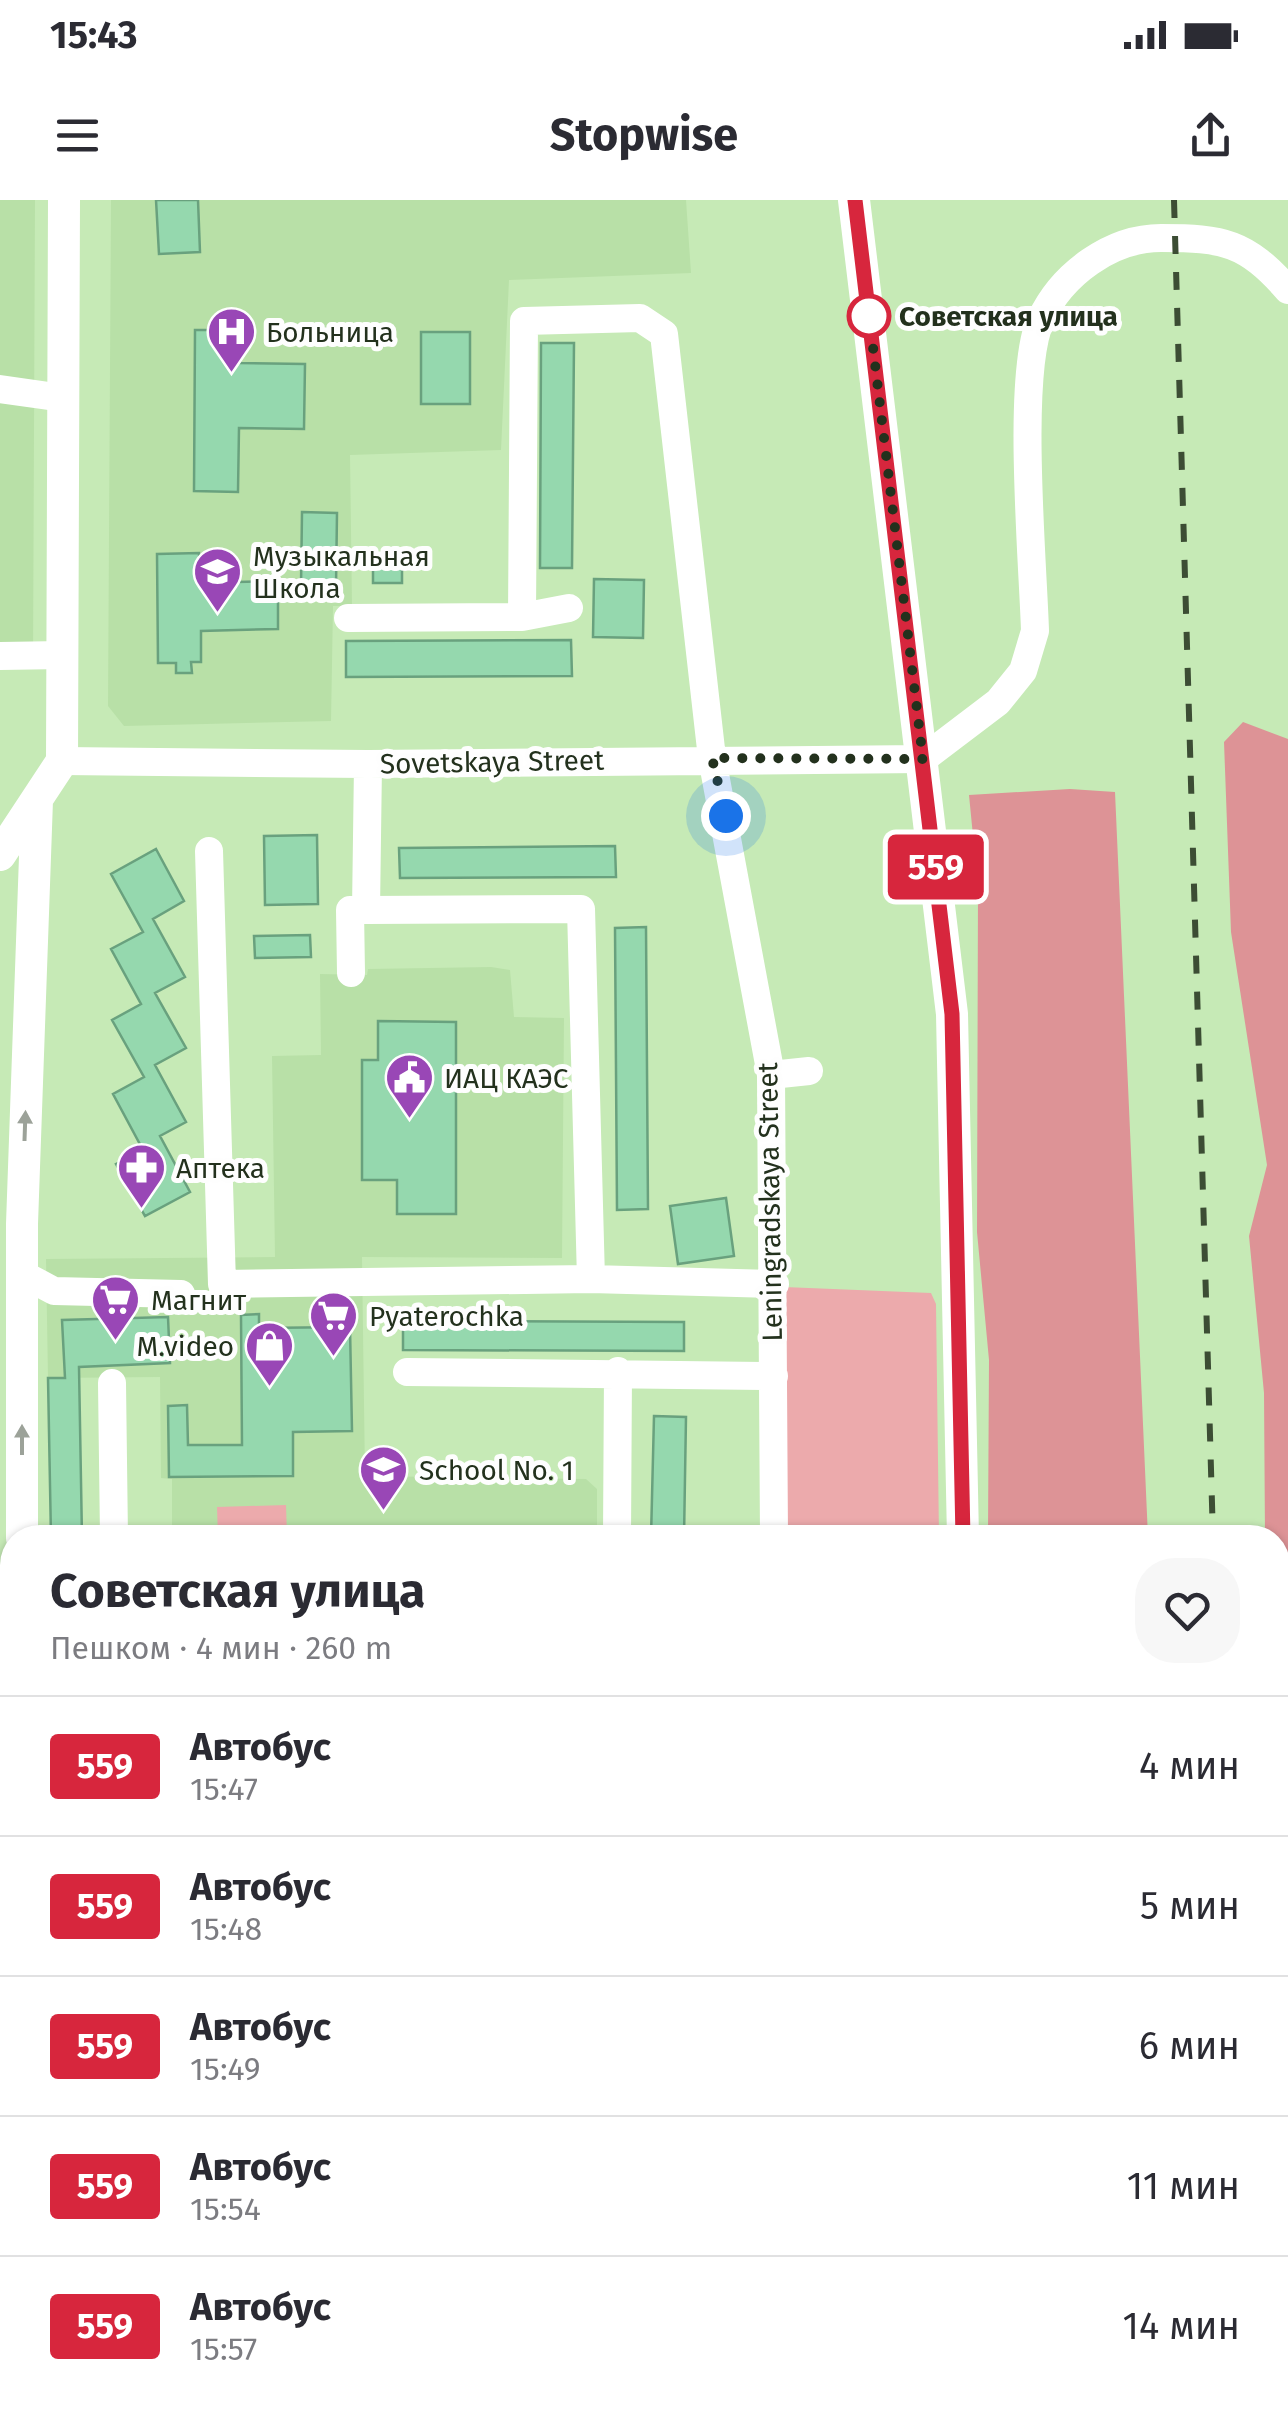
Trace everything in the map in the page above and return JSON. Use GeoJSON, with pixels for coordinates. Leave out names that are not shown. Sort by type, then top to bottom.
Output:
{"type":"FeatureCollection","features":[{"type":"Feature","properties":{"kind":"main road"},"geometry":{"type":"LineString","coordinates":[[0,856],[62,761],[64,200]]}},
{"type":"Feature","properties":{"kind":"main road"},"geometry":{"type":"LineString","coordinates":[[854,200],[952,1014],[963,1525]]}},
{"type":"Feature","properties":{"kind":"main road"},"geometry":{"type":"LineString","coordinates":[[22,1525],[22,1274],[11,1224],[38,800]]}},
{"type":"Feature","properties":{"kind":"street"},"geometry":{"type":"LineString","coordinates":[[923,759],[998,702],[1024,671],[1035,631],[1028,367],[1040,320],[1066,281],[1099,256],[1135,238],[1214,238],[1266,265],[1288,290]]}},
{"type":"Feature","properties":{"kind":"street","name":"Leningradskaya Street"},"geometry":{"type":"LineString","coordinates":[[522,617],[524,320],[640,318],[664,334],[712,758],[771,1075],[774,1525]]}},
{"type":"Feature","properties":{"kind":"street"},"geometry":{"type":"LineString","coordinates":[[0,389],[63,398]]}},
{"type":"Feature","properties":{"kind":"street"},"geometry":{"type":"LineString","coordinates":[[348,618],[522,617],[569,608]]}},
{"type":"Feature","properties":{"kind":"street"},"geometry":{"type":"LineString","coordinates":[[0,656],[63,656]]}},
{"type":"Feature","properties":{"kind":"street","name":"Sovetskaya Street"},"geometry":{"type":"LineString","coordinates":[[62,761],[368,764],[923,759]]}},
{"type":"Feature","properties":{"kind":"street"},"geometry":{"type":"LineString","coordinates":[[366,910],[368,764]]}},
{"type":"Feature","properties":{"kind":"street"},"geometry":{"type":"LineString","coordinates":[[209,851],[222,1284],[591,1279],[774,1284]]}},
{"type":"Feature","properties":{"kind":"street"},"geometry":{"type":"LineString","coordinates":[[351,973],[350,910],[580,908],[591,1279]]}},
{"type":"Feature","properties":{"kind":"street"},"geometry":{"type":"LineString","coordinates":[[771,1075],[809,1071]]}},
{"type":"Feature","properties":{"kind":"street"},"geometry":{"type":"LineString","coordinates":[[22,1274],[54,1291],[180,1294]]}},
{"type":"Feature","properties":{"kind":"street"},"geometry":{"type":"LineString","coordinates":[[407,1372],[618,1371],[774,1376]]}},
{"type":"Feature","properties":{"kind":"street"},"geometry":{"type":"LineString","coordinates":[[617,1525],[618,1371]]}},
{"type":"Feature","properties":{"kind":"street"},"geometry":{"type":"LineString","coordinates":[[112,1383],[114,1525]]}},
{"type":"Feature","properties":{"kind":"shaded area"},"geometry":{"type":"Polygon","coordinates":[[[0,200],[35,200],[33,665],[0,666],[0,200]]]}},
{"type":"Feature","properties":{"kind":"shaded area"},"geometry":{"type":"Polygon","coordinates":[[[111,200],[686,200],[691,273],[509,280],[501,450],[350,455],[352,606],[333,606],[331,721],[124,726],[108,706],[111,200]]]}},
{"type":"Feature","properties":{"kind":"shaded area"},"geometry":{"type":"Polygon","coordinates":[[[1243,722],[1288,739],[1288,1525],[1265,1525],[1264,1393],[1249,1236],[1267,1165],[1231,932],[1224,742],[1243,722]]]}},
{"type":"Feature","properties":{"kind":"shaded area"},"geometry":{"type":"Polygon","coordinates":[[[1070,789],[1115,792],[1147,1525],[988,1525],[989,1360],[977,1232],[978,887],[969,795],[1070,789]]]}},
{"type":"Feature","properties":{"kind":"shaded area"},"geometry":{"type":"Polygon","coordinates":[[[368,969],[510,970],[514,1017],[564,1018],[562,1258],[362,1257],[365,1476],[586,1479],[597,1489],[597,1525],[172,1525],[172,1479],[161,1478],[160,1377],[48,1378],[46,1259],[275,1257],[272,1056],[321,1055],[320,974],[367,975],[368,969]]]}},
{"type":"Feature","properties":{"kind":"shaded area"},"geometry":{"type":"Polygon","coordinates":[[[784,1287],[931,1293],[936,1304],[939,1525],[784,1525],[784,1287]]]}},
{"type":"Feature","properties":{"kind":"shaded area"},"geometry":{"type":"Polygon","coordinates":[[[286,1505],[287,1525],[218,1525],[217,1507],[286,1505]]]}},
{"type":"Feature","properties":{"kind":"building"},"geometry":{"type":"Polygon","coordinates":[[[156,200],[198,200],[200,252],[159,254],[156,200]]]}},
{"type":"Feature","properties":{"kind":"building"},"geometry":{"type":"Polygon","coordinates":[[[195,330],[240,330],[240,363],[305,364],[304,429],[239,428],[238,492],[194,491],[195,330]]]}},
{"type":"Feature","properties":{"kind":"building"},"geometry":{"type":"Polygon","coordinates":[[[421,332],[470,332],[470,404],[421,404],[421,332]]]}},
{"type":"Feature","properties":{"kind":"building"},"geometry":{"type":"Polygon","coordinates":[[[541,343],[574,343],[572,568],[540,568],[541,343]]]}},
{"type":"Feature","properties":{"kind":"building"},"geometry":{"type":"Polygon","coordinates":[[[302,512],[337,513],[336,587],[301,586],[302,512]]]}},
{"type":"Feature","properties":{"kind":"building","name":"Музыкальная Школа"},"geometry":{"type":"Polygon","coordinates":[[[199,553],[200,583],[278,581],[278,629],[201,631],[201,662],[191,662],[192,673],[176,673],[176,663],[158,663],[157,554],[199,553]]]}},
{"type":"Feature","properties":{"kind":"building"},"geometry":{"type":"Polygon","coordinates":[[[373,567],[402,567],[402,583],[373,583],[373,567]]]}},
{"type":"Feature","properties":{"kind":"building"},"geometry":{"type":"Polygon","coordinates":[[[594,579],[644,580],[643,638],[593,637],[594,579]]]}},
{"type":"Feature","properties":{"kind":"building"},"geometry":{"type":"Polygon","coordinates":[[[571,640],[572,676],[346,677],[346,641],[571,640]]]}},
{"type":"Feature","properties":{"kind":"building"},"geometry":{"type":"Polygon","coordinates":[[[317,835],[318,904],[265,905],[264,836],[317,835]]]}},
{"type":"Feature","properties":{"kind":"building"},"geometry":{"type":"Polygon","coordinates":[[[615,846],[616,877],[400,878],[399,848],[615,846]]]}},
{"type":"Feature","properties":{"kind":"building"},"geometry":{"type":"Polygon","coordinates":[[[156,849],[184,901],[153,919],[185,977],[155,993],[186,1048],[155,1065],[186,1122],[160,1136],[190,1192],[145,1216],[116,1164],[143,1150],[113,1094],[144,1077],[112,1020],[141,1004],[111,949],[143,932],[111,874],[156,849]]]}},
{"type":"Feature","properties":{"kind":"building"},"geometry":{"type":"Polygon","coordinates":[[[646,927],[648,1209],[617,1210],[615,928],[646,927]]]}},
{"type":"Feature","properties":{"kind":"building"},"geometry":{"type":"Polygon","coordinates":[[[310,935],[311,957],[255,958],[254,936],[310,935]]]}},
{"type":"Feature","properties":{"kind":"building","name":"ИАЦ КАЭС"},"geometry":{"type":"Polygon","coordinates":[[[378,1021],[456,1022],[456,1214],[397,1214],[397,1180],[362,1180],[362,1060],[378,1060],[378,1021]]]}},
{"type":"Feature","properties":{"kind":"building"},"geometry":{"type":"Polygon","coordinates":[[[726,1198],[734,1256],[678,1264],[670,1206],[726,1198]]]}},
{"type":"Feature","properties":{"kind":"building"},"geometry":{"type":"Polygon","coordinates":[[[259,1314],[259,1328],[350,1327],[352,1431],[293,1432],[293,1476],[169,1477],[168,1406],[187,1405],[188,1445],[242,1445],[241,1315],[259,1314]]]}},
{"type":"Feature","properties":{"kind":"building"},"geometry":{"type":"Polygon","coordinates":[[[168,1317],[170,1363],[79,1367],[82,1525],[51,1525],[48,1378],[65,1378],[62,1320],[168,1317]]]}},
{"type":"Feature","properties":{"kind":"building"},"geometry":{"type":"Polygon","coordinates":[[[403,1321],[684,1322],[684,1351],[403,1350],[403,1321]]]}},
{"type":"Feature","properties":{"kind":"building"},"geometry":{"type":"Polygon","coordinates":[[[654,1416],[686,1417],[684,1525],[651,1525],[654,1416]]]}},
{"type":"Feature","properties":{"kind":"railway"},"geometry":{"type":"LineString","coordinates":[[1174,200],[1213,1525]]}},
{"type":"Feature","properties":{"kind":"bus line","name":"559"},"geometry":{"type":"LineString","coordinates":[[855,200],[952,1014],[963,1525]]}},
{"type":"Feature","properties":{"kind":"place","name":"Советская улица"},"geometry":{"type":"Point","coordinates":[869,316]}},
{"type":"Feature","properties":{"kind":"place","name":"Больница"},"geometry":{"type":"Point","coordinates":[231,374]}},
{"type":"Feature","properties":{"kind":"place","name":"Музыкальная Школа"},"geometry":{"type":"Point","coordinates":[218,614]}},
{"type":"Feature","properties":{"kind":"place","name":"ИАЦ КАЭС"},"geometry":{"type":"Point","coordinates":[409,1120]}},
{"type":"Feature","properties":{"kind":"place","name":"Аптека"},"geometry":{"type":"Point","coordinates":[141,1210]}},
{"type":"Feature","properties":{"kind":"place","name":"Магнит"},"geometry":{"type":"Point","coordinates":[116,1342]}},
{"type":"Feature","properties":{"kind":"place","name":"Pyaterochka"},"geometry":{"type":"Point","coordinates":[334,1358]}},
{"type":"Feature","properties":{"kind":"place","name":"M.video"},"geometry":{"type":"Point","coordinates":[269,1388]}},
{"type":"Feature","properties":{"kind":"place","name":"School No. 1"},"geometry":{"type":"Point","coordinates":[384,1512]}},
{"type":"Feature","properties":{"kind":"route"},"geometry":{"type":"LineString","coordinates":[[726,816],[712,758],[923,759],[868,306],[869,316]]}}]}
